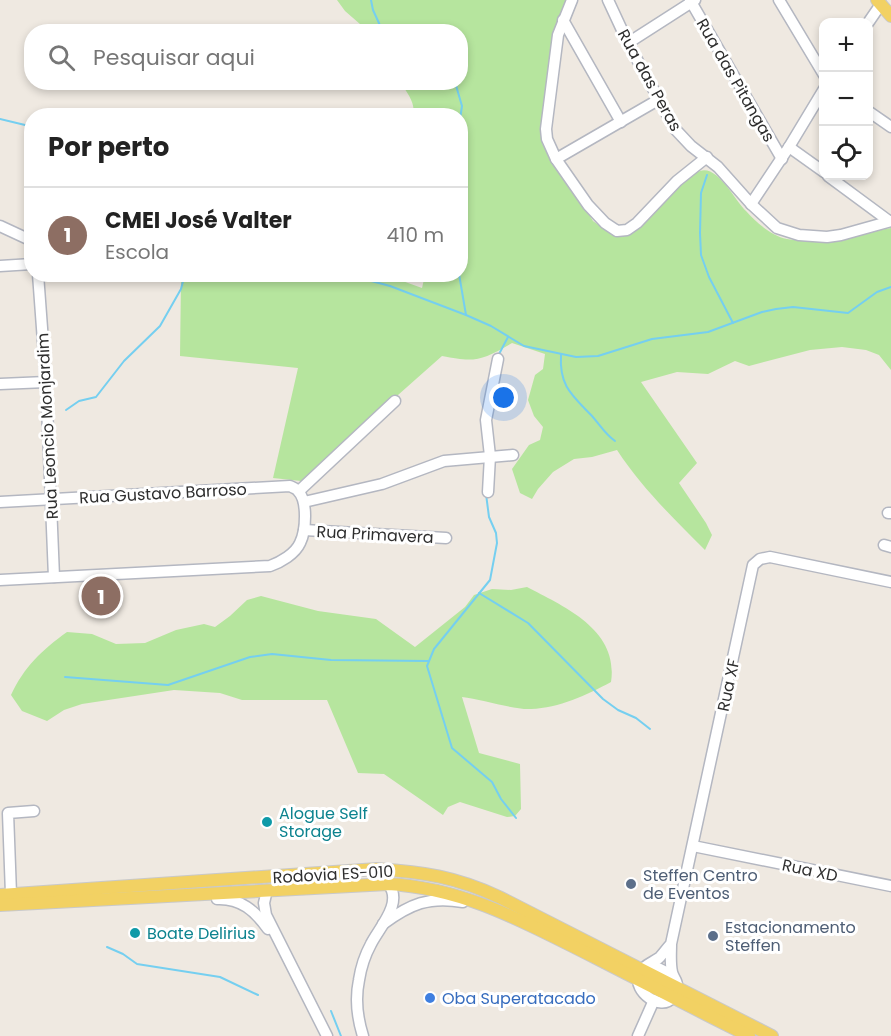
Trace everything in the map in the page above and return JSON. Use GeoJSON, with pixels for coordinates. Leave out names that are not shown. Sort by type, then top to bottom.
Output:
{"type":"FeatureCollection","features":[{"type":"Feature","properties":{"kind":"main road"},"geometry":{"type":"LineString","coordinates":[[879,2],[891,16]]}},
{"type":"Feature","properties":{"kind":"main road"},"geometry":{"type":"LineString","coordinates":[[377,869],[388,884]]}},
{"type":"Feature","properties":{"kind":"main road","name":"Rodovia ES-010"},"geometry":{"type":"LineString","coordinates":[[5,894],[377,869],[435,874],[481,888],[643,971],[674,993],[749,1036]]}},
{"type":"Feature","properties":{"kind":"main road"},"geometry":{"type":"LineString","coordinates":[[267,890],[285,876]]}},
{"type":"Feature","properties":{"kind":"main road","name":"Rodovia ES-010"},"geometry":{"type":"LineString","coordinates":[[0,905],[388,884],[419,887],[463,897],[643,971]]}},
{"type":"Feature","properties":{"kind":"main road","name":"Rodovia ES-010"},"geometry":{"type":"LineString","coordinates":[[674,993],[772,1036]]}},
{"type":"Feature","properties":{"kind":"street"},"geometry":{"type":"LineString","coordinates":[[572,0],[563,20],[555,54],[546,129],[547,139],[556,159],[588,205],[604,223],[617,231],[622,231],[637,223],[677,181],[707,157]]}},
{"type":"Feature","properties":{"kind":"street","name":"Rua das Peras"},"geometry":{"type":"LineString","coordinates":[[608,0],[658,100],[684,139],[718,166],[751,204],[777,228],[799,235],[827,237],[890,221]]}},
{"type":"Feature","properties":{"kind":"street"},"geometry":{"type":"LineString","coordinates":[[779,0],[822,72]]}},
{"type":"Feature","properties":{"kind":"street"},"geometry":{"type":"LineString","coordinates":[[628,43],[692,1]]}},
{"type":"Feature","properties":{"kind":"street","name":"Rua das Pitangas"},"geometry":{"type":"LineString","coordinates":[[692,1],[782,159]]}},
{"type":"Feature","properties":{"kind":"street"},"geometry":{"type":"LineString","coordinates":[[871,18],[879,2]]}},
{"type":"Feature","properties":{"kind":"street"},"geometry":{"type":"LineString","coordinates":[[563,20],[621,122]]}},
{"type":"Feature","properties":{"kind":"street"},"geometry":{"type":"LineString","coordinates":[[751,204],[782,159],[819,97]]}},
{"type":"Feature","properties":{"kind":"street"},"geometry":{"type":"LineString","coordinates":[[556,159],[658,100]]}},
{"type":"Feature","properties":{"kind":"street"},"geometry":{"type":"LineString","coordinates":[[873,114],[891,127]]}},
{"type":"Feature","properties":{"kind":"street"},"geometry":{"type":"LineString","coordinates":[[789,147],[819,168]]}},
{"type":"Feature","properties":{"kind":"street"},"geometry":{"type":"LineString","coordinates":[[834,180],[890,221]]}},
{"type":"Feature","properties":{"kind":"street"},"geometry":{"type":"LineString","coordinates":[[0,226],[24,237]]}},
{"type":"Feature","properties":{"kind":"street"},"geometry":{"type":"LineString","coordinates":[[0,266],[24,264]]}},
{"type":"Feature","properties":{"kind":"street","name":"Rua Leoncio Monjardim"},"geometry":{"type":"LineString","coordinates":[[39,282],[46,382],[54,577]]}},
{"type":"Feature","properties":{"kind":"street"},"geometry":{"type":"LineString","coordinates":[[488,492],[490,456],[486,420],[498,359]]}},
{"type":"Feature","properties":{"kind":"street"},"geometry":{"type":"LineString","coordinates":[[0,384],[46,382]]}},
{"type":"Feature","properties":{"kind":"street"},"geometry":{"type":"LineString","coordinates":[[0,580],[270,566],[278,563],[295,550],[304,530],[304,502],[294,489],[395,401]]}},
{"type":"Feature","properties":{"kind":"street"},"geometry":{"type":"LineString","coordinates":[[304,502],[382,484],[428,466],[465,458],[513,455]]}},
{"type":"Feature","properties":{"kind":"street","name":"Rua Gustavo Barroso"},"geometry":{"type":"LineString","coordinates":[[0,501],[294,489]]}},
{"type":"Feature","properties":{"kind":"street","name":"Rua Primavera"},"geometry":{"type":"LineString","coordinates":[[304,530],[446,538]]}},
{"type":"Feature","properties":{"kind":"street","name":"Rua XF"},"geometry":{"type":"LineString","coordinates":[[674,993],[676,981],[672,975],[671,944],[751,576],[756,562],[770,557],[891,582]]}},
{"type":"Feature","properties":{"kind":"street"},"geometry":{"type":"LineString","coordinates":[[5,894],[8,813],[34,811]]}},
{"type":"Feature","properties":{"kind":"street","name":"Rua XD"},"geometry":{"type":"LineString","coordinates":[[693,846],[891,886]]}},
{"type":"Feature","properties":{"kind":"street"},"geometry":{"type":"LineString","coordinates":[[363,1036],[357,1009],[358,981],[367,953],[393,902],[392,888],[388,884]]}},
{"type":"Feature","properties":{"kind":"street"},"geometry":{"type":"LineString","coordinates":[[267,890],[264,903],[266,915],[327,1036]]}},
{"type":"Feature","properties":{"kind":"street"},"geometry":{"type":"LineString","coordinates":[[168,895],[183,900],[228,898],[241,902],[262,921],[280,946]]}},
{"type":"Feature","properties":{"kind":"street"},"geometry":{"type":"LineString","coordinates":[[383,924],[401,911],[418,903],[436,900],[467,904],[527,930],[538,929]]}},
{"type":"Feature","properties":{"kind":"street"},"geometry":{"type":"LineString","coordinates":[[671,944],[643,971],[640,990],[662,1003],[674,993]]}},
{"type":"Feature","properties":{"kind":"street"},"geometry":{"type":"LineString","coordinates":[[643,971],[672,975]]}},
{"type":"Feature","properties":{"kind":"street"},"geometry":{"type":"LineString","coordinates":[[638,1036],[654,1000]]}},
{"type":"Feature","properties":{"kind":"green space"},"geometry":{"type":"Polygon","coordinates":[[[337,0],[571,0],[562,14],[547,73],[542,143],[552,163],[569,181],[593,221],[610,233],[628,234],[662,199],[683,182],[700,171],[707,171],[720,178],[759,224],[770,232],[787,239],[813,241],[891,228],[891,370],[879,355],[866,350],[842,347],[810,350],[749,366],[735,361],[708,374],[677,372],[641,382],[697,463],[679,483],[712,535],[705,550],[647,490],[617,450],[574,459],[553,472],[532,499],[520,493],[512,469],[529,445],[540,440],[543,427],[534,416],[528,400],[535,375],[543,369],[545,354],[512,343],[478,358],[463,359],[442,356],[301,481],[273,478],[298,368],[180,356],[181,282],[405,282],[422,288],[423,282],[468,282],[468,108],[413,108],[405,90],[468,90],[468,24],[360,24],[345,11],[337,0]]]}},
{"type":"Feature","properties":{"kind":"green space"},"geometry":{"type":"Polygon","coordinates":[[[527,587],[572,612],[598,634],[607,648],[611,664],[611,682],[572,700],[541,708],[515,708],[462,697],[479,753],[520,764],[521,809],[515,816],[507,817],[460,802],[448,807],[443,815],[384,774],[358,773],[327,700],[242,700],[220,693],[174,690],[82,704],[64,710],[47,721],[22,711],[11,695],[34,660],[67,632],[92,634],[116,644],[145,643],[176,630],[204,624],[215,627],[247,600],[261,596],[318,611],[376,619],[415,647],[465,607],[474,595],[492,589],[511,590],[527,587]]]}},
{"type":"Feature","properties":{"kind":"waterway"},"geometry":{"type":"LineString","coordinates":[[371,0],[379,24]]}},
{"type":"Feature","properties":{"kind":"waterway"},"geometry":{"type":"LineString","coordinates":[[457,90],[462,108]]}},
{"type":"Feature","properties":{"kind":"waterway"},"geometry":{"type":"LineString","coordinates":[[0,119],[24,125]]}},
{"type":"Feature","properties":{"kind":"waterway"},"geometry":{"type":"LineString","coordinates":[[707,175],[701,193],[701,255],[709,277],[733,323]]}},
{"type":"Feature","properties":{"kind":"waterway"},"geometry":{"type":"LineString","coordinates":[[66,410],[79,401],[96,397],[124,361],[160,326],[183,282]]}},
{"type":"Feature","properties":{"kind":"waterway"},"geometry":{"type":"LineString","coordinates":[[375,282],[466,315],[491,326],[524,346],[576,357],[598,356],[652,339],[708,332],[776,309],[793,307],[848,313],[877,292],[891,287]]}},
{"type":"Feature","properties":{"kind":"waterway"},"geometry":{"type":"LineString","coordinates":[[460,282],[466,315]]}},
{"type":"Feature","properties":{"kind":"waterway"},"geometry":{"type":"LineString","coordinates":[[498,356],[508,337]]}},
{"type":"Feature","properties":{"kind":"waterway"},"geometry":{"type":"LineString","coordinates":[[561,355],[562,375],[568,389],[615,441]]}},
{"type":"Feature","properties":{"kind":"waterway"},"geometry":{"type":"LineString","coordinates":[[486,494],[489,517],[496,533],[497,543],[490,580],[434,649],[427,666],[452,748],[492,782],[501,799],[516,818]]}},
{"type":"Feature","properties":{"kind":"waterway"},"geometry":{"type":"LineString","coordinates":[[479,593],[528,623],[603,699],[650,729]]}},
{"type":"Feature","properties":{"kind":"waterway"},"geometry":{"type":"LineString","coordinates":[[65,677],[168,685],[250,657],[272,654],[331,660],[428,661]]}},
{"type":"Feature","properties":{"kind":"waterway"},"geometry":{"type":"LineString","coordinates":[[107,947],[137,964],[220,977],[258,995]]}},
{"type":"Feature","properties":{"kind":"waterway"},"geometry":{"type":"LineString","coordinates":[[331,1011],[341,1036]]}},
{"type":"Feature","properties":{"kind":"place","name":"CMEI José Valter"},"geometry":{"type":"Point","coordinates":[101,596]}},
{"type":"Feature","properties":{"kind":"place","name":"Alogue Self Storage"},"geometry":{"type":"Point","coordinates":[267,822]}},
{"type":"Feature","properties":{"kind":"place","name":"Steffen Centro de Eventos"},"geometry":{"type":"Point","coordinates":[631,884]}},
{"type":"Feature","properties":{"kind":"place","name":"Boate Delirius"},"geometry":{"type":"Point","coordinates":[135,933]}},
{"type":"Feature","properties":{"kind":"place","name":"Estacionamento Steffen"},"geometry":{"type":"Point","coordinates":[713,936]}},
{"type":"Feature","properties":{"kind":"place","name":"Oba Superatacado"},"geometry":{"type":"Point","coordinates":[430,998]}}]}
